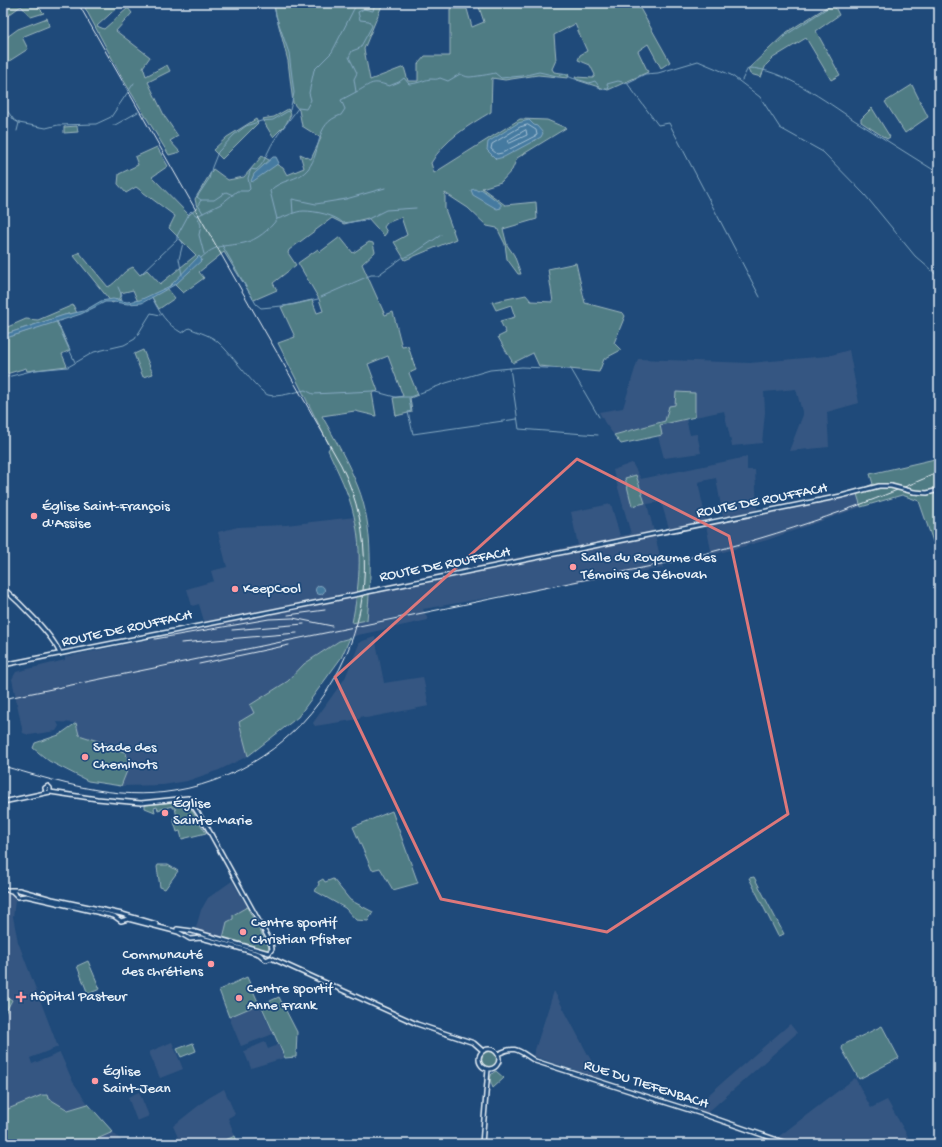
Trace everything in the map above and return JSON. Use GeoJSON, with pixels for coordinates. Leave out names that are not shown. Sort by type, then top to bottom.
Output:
{"type":"FeatureCollection","features":[{"type":"Feature","properties":{"kind":"main road","name":"ROUTE DE ROUFFACH"},"geometry":{"type":"LineString","coordinates":[[3,665],[841,496],[879,486],[891,486],[914,492],[927,493],[939,490]]}},
{"type":"Feature","properties":{"kind":"main road"},"geometry":{"type":"LineString","coordinates":[[3,588],[48,635],[60,654]]}},
{"type":"Feature","properties":{"kind":"main road"},"geometry":{"type":"LineString","coordinates":[[3,802],[48,791],[97,799],[141,803],[188,798],[207,827],[271,943],[272,949],[265,955],[265,959]]}},
{"type":"Feature","properties":{"kind":"main road"},"geometry":{"type":"LineString","coordinates":[[5,889],[194,932],[269,953],[272,958],[417,1024],[474,1043],[483,1051]]}},
{"type":"Feature","properties":{"kind":"main road"},"geometry":{"type":"LineString","coordinates":[[17,892],[18,897],[21,896],[114,916],[123,921],[128,919],[178,932],[188,937],[232,946],[259,954],[268,960],[272,958]]}},
{"type":"Feature","properties":{"kind":"main road"},"geometry":{"type":"LineString","coordinates":[[17,892],[22,893],[21,896]]}},
{"type":"Feature","properties":{"kind":"main road"},"geometry":{"type":"LineString","coordinates":[[118,919],[122,915]]}},
{"type":"Feature","properties":{"kind":"main road"},"geometry":{"type":"LineString","coordinates":[[122,915],[125,918],[123,921]]}},
{"type":"Feature","properties":{"kind":"main road"},"geometry":{"type":"LineString","coordinates":[[188,937],[189,931]]}},
{"type":"Feature","properties":{"kind":"main road"},"geometry":{"type":"LineString","coordinates":[[194,932],[194,938]]}},
{"type":"Feature","properties":{"kind":"main road"},"geometry":{"type":"LineString","coordinates":[[492,1049],[498,1054],[499,1059],[497,1066],[488,1069],[484,1068],[479,1057],[483,1051],[492,1049]]}},
{"type":"Feature","properties":{"kind":"main road","name":"RUE DU TIEFENBACH"},"geometry":{"type":"LineString","coordinates":[[498,1054],[509,1049],[515,1049],[535,1061],[702,1114],[790,1144]]}},
{"type":"Feature","properties":{"kind":"main road"},"geometry":{"type":"LineString","coordinates":[[482,1144],[488,1069]]}},
{"type":"Feature","properties":{"kind":"highlighted area"},"geometry":{"type":"Polygon","coordinates":[[[577,459],[729,536],[788,814],[607,932],[441,899],[335,677],[577,459]]]}},
{"type":"Feature","properties":{"kind":"shaded area"},"geometry":{"type":"Polygon","coordinates":[[[849,350],[859,403],[827,412],[829,447],[789,451],[803,415],[796,389],[764,392],[765,412],[762,443],[732,446],[724,411],[695,417],[695,393],[669,407],[665,421],[614,435],[599,412],[623,408],[638,359],[750,363],[828,356],[849,350]]]}},
{"type":"Feature","properties":{"kind":"shaded area"},"geometry":{"type":"Polygon","coordinates":[[[686,419],[690,435],[697,434],[701,453],[664,458],[658,436],[662,435],[659,425],[686,419]]]}},
{"type":"Feature","properties":{"kind":"shaded area"},"geometry":{"type":"Polygon","coordinates":[[[747,457],[747,470],[755,470],[757,510],[723,517],[716,478],[698,482],[706,521],[669,528],[661,502],[647,504],[663,568],[423,609],[428,620],[358,635],[339,641],[304,664],[288,681],[250,705],[254,713],[239,722],[248,756],[219,770],[187,781],[163,785],[121,786],[129,766],[126,753],[104,743],[79,735],[76,723],[57,722],[59,726],[56,731],[29,735],[23,733],[12,679],[16,672],[65,660],[65,657],[206,628],[199,604],[192,606],[187,589],[214,581],[211,571],[227,567],[218,532],[238,527],[286,525],[355,517],[359,557],[358,589],[352,623],[367,620],[370,588],[578,545],[571,512],[611,504],[620,536],[631,534],[613,470],[632,463],[641,479],[747,457]]]}},
{"type":"Feature","properties":{"kind":"shaded area"},"geometry":{"type":"Polygon","coordinates":[[[856,491],[861,507],[767,540],[712,555],[706,525],[828,499],[856,491]]]}},
{"type":"Feature","properties":{"kind":"shaded area"},"geometry":{"type":"Polygon","coordinates":[[[375,637],[384,683],[423,677],[429,706],[366,718],[362,716],[359,719],[315,726],[313,723],[345,678],[360,642],[375,637]]]}},
{"type":"Feature","properties":{"kind":"shaded area"},"geometry":{"type":"Polygon","coordinates":[[[232,881],[247,907],[233,915],[233,919],[227,922],[223,938],[195,931],[201,910],[208,898],[232,881]]]}},
{"type":"Feature","properties":{"kind":"shaded area","name":"Hôpital Pasteur"},"geometry":{"type":"Polygon","coordinates":[[[3,892],[13,894],[15,900],[13,917],[18,942],[58,1047],[30,1058],[32,1064],[60,1053],[73,1082],[88,1104],[68,1110],[48,1098],[45,1093],[42,1094],[44,1098],[3,1113],[3,892]]]}},
{"type":"Feature","properties":{"kind":"shaded area"},"geometry":{"type":"Polygon","coordinates":[[[554,991],[601,1079],[533,1056],[554,991]]]}},
{"type":"Feature","properties":{"kind":"shaded area"},"geometry":{"type":"Polygon","coordinates":[[[259,1004],[273,1034],[241,1046],[229,1017],[259,1004]]]}},
{"type":"Feature","properties":{"kind":"shaded area"},"geometry":{"type":"Polygon","coordinates":[[[790,1024],[797,1033],[707,1113],[692,1109],[790,1024]]]}},
{"type":"Feature","properties":{"kind":"shaded area"},"geometry":{"type":"Polygon","coordinates":[[[172,1042],[183,1069],[160,1078],[149,1052],[172,1042]]]}},
{"type":"Feature","properties":{"kind":"shaded area"},"geometry":{"type":"Polygon","coordinates":[[[265,1042],[268,1049],[278,1045],[284,1058],[251,1068],[244,1051],[265,1042]]]}},
{"type":"Feature","properties":{"kind":"shaded area"},"geometry":{"type":"Polygon","coordinates":[[[855,1078],[871,1108],[887,1100],[912,1144],[781,1144],[773,1141],[855,1078]]]}},
{"type":"Feature","properties":{"kind":"shaded area"},"geometry":{"type":"Polygon","coordinates":[[[224,1089],[235,1114],[228,1118],[235,1136],[216,1144],[181,1144],[173,1126],[207,1099],[224,1089]]]}},
{"type":"Feature","properties":{"kind":"shaded area"},"geometry":{"type":"Polygon","coordinates":[[[139,1092],[149,1116],[137,1121],[128,1097],[139,1092]]]}},
{"type":"Feature","properties":{"kind":"shaded area"},"geometry":{"type":"Polygon","coordinates":[[[113,1132],[124,1144],[99,1144],[96,1139],[113,1132]]]}},
{"type":"Feature","properties":{"kind":"green space"},"geometry":{"type":"Polygon","coordinates":[[[3,3],[34,3],[44,13],[31,17],[21,6],[3,19],[3,3]]]}},
{"type":"Feature","properties":{"kind":"green space"},"geometry":{"type":"Polygon","coordinates":[[[122,3],[97,26],[104,29],[128,8],[132,13],[116,31],[150,57],[143,67],[146,76],[167,65],[170,71],[148,82],[165,117],[178,136],[170,141],[180,152],[169,155],[124,81],[83,4],[122,3]]]}},
{"type":"Feature","properties":{"kind":"green space"},"geometry":{"type":"Polygon","coordinates":[[[275,3],[383,3],[364,49],[370,80],[404,67],[408,81],[418,81],[418,64],[425,56],[450,56],[450,9],[467,9],[472,27],[484,22],[478,4],[479,3],[637,3],[670,62],[661,68],[648,44],[638,51],[648,72],[608,90],[577,80],[575,77],[593,78],[595,75],[590,65],[578,60],[580,55],[587,51],[575,24],[554,35],[556,60],[552,69],[554,72],[569,74],[568,78],[538,75],[505,80],[492,78],[491,112],[474,122],[450,140],[436,155],[431,163],[434,173],[520,119],[547,120],[566,128],[517,158],[512,170],[501,182],[482,188],[505,205],[536,202],[537,219],[503,229],[507,245],[514,255],[521,274],[518,274],[507,259],[505,244],[497,228],[487,226],[468,208],[445,193],[445,209],[456,239],[405,260],[394,242],[407,235],[401,217],[387,223],[384,227],[387,232],[384,236],[368,218],[344,224],[332,218],[289,250],[288,253],[296,265],[273,283],[277,290],[254,300],[224,252],[199,272],[204,278],[183,293],[173,283],[167,288],[175,298],[159,309],[151,296],[138,302],[133,290],[121,293],[121,299],[112,303],[74,256],[79,252],[108,287],[126,271],[133,267],[140,275],[147,270],[160,284],[196,255],[169,228],[175,216],[136,187],[126,193],[118,184],[119,174],[138,165],[135,157],[157,147],[168,166],[152,177],[189,215],[197,208],[195,199],[213,169],[228,180],[244,177],[262,156],[283,168],[287,175],[304,168],[300,154],[311,159],[321,138],[302,126],[299,110],[293,103],[288,61],[274,7],[275,3]]]}},
{"type":"Feature","properties":{"kind":"green space"},"geometry":{"type":"Polygon","coordinates":[[[833,3],[839,15],[816,31],[840,75],[831,80],[806,38],[773,58],[766,65],[761,77],[750,74],[748,69],[787,32],[833,3]]]}},
{"type":"Feature","properties":{"kind":"green space"},"geometry":{"type":"Polygon","coordinates":[[[47,18],[49,26],[22,37],[28,49],[3,65],[3,40],[18,29],[47,18]]]}},
{"type":"Feature","properties":{"kind":"green space"},"geometry":{"type":"Polygon","coordinates":[[[912,85],[928,117],[905,133],[885,102],[912,85]]]}},
{"type":"Feature","properties":{"kind":"green space"},"geometry":{"type":"Polygon","coordinates":[[[872,108],[890,137],[887,139],[861,122],[861,119],[872,108]]]}},
{"type":"Feature","properties":{"kind":"green space"},"geometry":{"type":"Polygon","coordinates":[[[288,109],[291,114],[286,124],[273,137],[262,119],[274,117],[288,109]]]}},
{"type":"Feature","properties":{"kind":"green space"},"geometry":{"type":"Polygon","coordinates":[[[256,119],[258,123],[222,159],[213,150],[227,137],[256,119]]]}},
{"type":"Feature","properties":{"kind":"green space"},"geometry":{"type":"Polygon","coordinates":[[[77,126],[78,132],[64,133],[64,127],[77,126]]]}},
{"type":"Feature","properties":{"kind":"green space"},"geometry":{"type":"Polygon","coordinates":[[[340,237],[353,253],[369,242],[373,243],[375,252],[362,264],[385,315],[393,312],[402,347],[408,346],[416,370],[409,373],[418,395],[410,398],[412,412],[396,416],[393,398],[403,396],[388,356],[368,364],[378,391],[372,393],[376,416],[355,411],[322,416],[358,487],[367,519],[370,553],[370,587],[367,620],[352,623],[357,596],[359,556],[357,529],[352,507],[328,450],[330,447],[278,343],[295,337],[281,307],[312,300],[317,313],[323,311],[319,299],[298,263],[318,249],[320,252],[340,237]]]}},
{"type":"Feature","properties":{"kind":"green space"},"geometry":{"type":"Polygon","coordinates":[[[576,263],[585,303],[623,313],[625,316],[614,343],[621,350],[604,359],[599,372],[539,366],[533,353],[513,363],[498,337],[506,333],[500,321],[515,317],[511,305],[496,310],[492,302],[526,295],[531,301],[553,302],[548,269],[576,263]]]}},
{"type":"Feature","properties":{"kind":"green space"},"geometry":{"type":"Polygon","coordinates":[[[73,305],[77,313],[68,314],[3,335],[3,329],[26,319],[38,320],[73,305]]]}},
{"type":"Feature","properties":{"kind":"green space"},"geometry":{"type":"Polygon","coordinates":[[[57,321],[70,350],[62,354],[67,366],[27,371],[26,368],[3,375],[3,339],[57,321]]]}},
{"type":"Feature","properties":{"kind":"green space"},"geometry":{"type":"Polygon","coordinates":[[[143,350],[153,374],[143,377],[134,354],[143,350]]]}},
{"type":"Feature","properties":{"kind":"green space"},"geometry":{"type":"Polygon","coordinates":[[[676,392],[695,393],[695,417],[660,425],[662,435],[621,444],[614,435],[665,421],[669,406],[675,405],[676,392]]]}},
{"type":"Feature","properties":{"kind":"green space"},"geometry":{"type":"Polygon","coordinates":[[[939,458],[939,559],[919,501],[902,495],[861,507],[856,491],[873,484],[870,474],[939,458]]]}},
{"type":"Feature","properties":{"kind":"green space"},"geometry":{"type":"Polygon","coordinates":[[[636,475],[645,503],[632,506],[625,478],[636,475]]]}},
{"type":"Feature","properties":{"kind":"green space"},"geometry":{"type":"Polygon","coordinates":[[[350,638],[341,658],[298,717],[248,756],[239,722],[254,713],[250,705],[288,681],[304,664],[339,641],[350,638]]]}},
{"type":"Feature","properties":{"kind":"green space","name":"Stade des Cheminots"},"geometry":{"type":"Polygon","coordinates":[[[76,723],[79,735],[104,743],[126,753],[129,766],[121,786],[88,781],[49,761],[33,748],[35,743],[59,735],[76,723]]]}},
{"type":"Feature","properties":{"kind":"green space"},"geometry":{"type":"Polygon","coordinates":[[[182,801],[188,804],[206,833],[182,839],[180,831],[177,832],[173,818],[177,817],[175,808],[172,808],[172,806],[158,810],[157,807],[154,808],[155,812],[145,808],[145,805],[182,801]]]}},
{"type":"Feature","properties":{"kind":"green space"},"geometry":{"type":"Polygon","coordinates":[[[392,811],[418,883],[393,890],[380,868],[372,870],[353,827],[392,811]]]}},
{"type":"Feature","properties":{"kind":"green space"},"geometry":{"type":"Polygon","coordinates":[[[158,865],[168,865],[178,871],[165,889],[160,887],[158,865]]]}},
{"type":"Feature","properties":{"kind":"green space"},"geometry":{"type":"Polygon","coordinates":[[[754,877],[784,934],[778,936],[749,878],[754,877]]]}},
{"type":"Feature","properties":{"kind":"green space"},"geometry":{"type":"Polygon","coordinates":[[[323,879],[325,882],[333,879],[350,900],[373,912],[368,921],[356,920],[345,908],[315,891],[319,884],[318,882],[323,879]]]}},
{"type":"Feature","properties":{"kind":"green space","name":"Centre sportif Christian Pfister"},"geometry":{"type":"Polygon","coordinates":[[[247,907],[269,947],[267,951],[223,938],[227,922],[233,919],[233,915],[247,907]]]}},
{"type":"Feature","properties":{"kind":"green space"},"geometry":{"type":"Polygon","coordinates":[[[88,961],[100,989],[88,994],[77,966],[88,961]]]}},
{"type":"Feature","properties":{"kind":"green space","name":"Centre sportif Anne Frank"},"geometry":{"type":"Polygon","coordinates":[[[247,977],[259,1004],[229,1017],[219,990],[247,977]]]}},
{"type":"Feature","properties":{"kind":"green space"},"geometry":{"type":"Polygon","coordinates":[[[3,989],[7,997],[12,1000],[3,1017],[3,989]]]}},
{"type":"Feature","properties":{"kind":"green space"},"geometry":{"type":"Polygon","coordinates":[[[279,997],[297,1032],[296,1057],[285,1058],[261,1005],[279,997]]]}},
{"type":"Feature","properties":{"kind":"green space"},"geometry":{"type":"Polygon","coordinates":[[[882,1026],[899,1058],[859,1079],[842,1049],[843,1045],[882,1026]]]}},
{"type":"Feature","properties":{"kind":"green space"},"geometry":{"type":"Polygon","coordinates":[[[193,1043],[196,1051],[181,1057],[177,1049],[193,1043]]]}},
{"type":"Feature","properties":{"kind":"green space"},"geometry":{"type":"Polygon","coordinates":[[[489,1051],[495,1053],[497,1059],[495,1065],[489,1067],[483,1065],[481,1059],[483,1053],[489,1051]]]}},
{"type":"Feature","properties":{"kind":"green space"},"geometry":{"type":"Polygon","coordinates":[[[496,1071],[504,1078],[493,1088],[491,1076],[493,1072],[496,1071]]]}},
{"type":"Feature","properties":{"kind":"green space"},"geometry":{"type":"Polygon","coordinates":[[[42,1095],[47,1095],[48,1098],[68,1110],[88,1104],[113,1132],[97,1139],[99,1144],[3,1144],[3,1111],[42,1095]]]}},
{"type":"Feature","properties":{"kind":"green space"},"geometry":{"type":"Polygon","coordinates":[[[235,1136],[238,1144],[216,1144],[235,1136]]]}},
{"type":"Feature","properties":{"kind":"water"},"geometry":{"type":"Polygon","coordinates":[[[529,120],[543,133],[541,137],[504,157],[496,159],[487,150],[488,142],[518,123],[529,120]]]}},
{"type":"Feature","properties":{"kind":"water"},"geometry":{"type":"Polygon","coordinates":[[[273,157],[276,157],[279,163],[252,182],[251,181],[254,174],[273,157]]]}},
{"type":"Feature","properties":{"kind":"water"},"geometry":{"type":"Polygon","coordinates":[[[475,189],[478,191],[481,189],[501,204],[501,208],[497,209],[473,195],[471,190],[475,189]]]}},
{"type":"Feature","properties":{"kind":"water"},"geometry":{"type":"Polygon","coordinates":[[[199,256],[202,260],[176,284],[142,303],[128,304],[105,302],[81,314],[3,339],[3,335],[64,315],[84,311],[101,301],[113,299],[127,302],[140,300],[170,286],[199,256]]]}},
{"type":"Feature","properties":{"kind":"water"},"geometry":{"type":"Polygon","coordinates":[[[318,586],[322,586],[324,590],[322,594],[318,594],[316,592],[316,588],[318,586]]]}},
{"type":"Feature","properties":{"kind":"waterway"},"geometry":{"type":"LineString","coordinates":[[201,200],[197,197],[209,179],[218,152],[234,135],[246,126],[261,121],[273,120],[290,110],[294,93],[289,53],[276,16],[274,3]]}},
{"type":"Feature","properties":{"kind":"waterway"},"geometry":{"type":"LineString","coordinates":[[204,254],[199,235],[201,225],[197,216],[221,204],[237,191],[248,191],[250,189],[248,178],[251,169],[256,170],[264,161],[271,146],[298,108],[306,109],[311,100],[309,93],[314,70],[332,52],[357,3]]}},
{"type":"Feature","properties":{"kind":"waterway"},"geometry":{"type":"LineString","coordinates":[[201,258],[207,253],[221,246],[254,240],[266,231],[277,219],[270,191],[279,184],[300,176],[308,169],[316,154],[322,131],[332,119],[341,115],[345,109],[341,100],[356,92],[354,79],[357,73],[349,57],[352,51],[360,48],[372,26],[369,21],[360,20],[358,12],[364,9],[373,11],[375,3]]}},
{"type":"Feature","properties":{"kind":"waterway"},"geometry":{"type":"LineString","coordinates":[[777,45],[786,35],[835,3]]}},
{"type":"Feature","properties":{"kind":"waterway"},"geometry":{"type":"LineString","coordinates":[[356,92],[374,83],[389,86],[404,78],[409,84],[440,78],[448,81],[460,74],[469,77],[495,73],[501,78],[522,76],[539,72],[557,76],[565,74],[589,83],[595,81],[601,89],[609,89],[607,84],[618,81],[627,83],[645,74],[658,73],[698,61],[731,75],[760,97],[780,128],[823,152],[865,195],[915,256],[939,277]]}},
{"type":"Feature","properties":{"kind":"waterway"},"geometry":{"type":"LineString","coordinates":[[742,80],[748,68],[761,69],[775,74],[803,87],[932,169],[939,163]]}},
{"type":"Feature","properties":{"kind":"waterway"},"geometry":{"type":"LineString","coordinates":[[3,105],[14,120],[19,123],[46,128],[58,125],[96,124],[111,117],[134,83]]}},
{"type":"Feature","properties":{"kind":"waterway"},"geometry":{"type":"LineString","coordinates":[[627,83],[658,125],[669,123],[760,297]]}},
{"type":"Feature","properties":{"kind":"waterway"},"geometry":{"type":"LineString","coordinates":[[113,125],[138,112]]}},
{"type":"Feature","properties":{"kind":"waterway"},"geometry":{"type":"LineString","coordinates":[[17,131],[19,123]]}},
{"type":"Feature","properties":{"kind":"waterway"},"geometry":{"type":"LineString","coordinates":[[293,213],[292,199],[316,204],[346,199],[385,188]]}},
{"type":"Feature","properties":{"kind":"waterway"},"geometry":{"type":"LineString","coordinates":[[203,213],[198,205],[201,200],[214,200],[226,192],[233,195]]}},
{"type":"Feature","properties":{"kind":"waterway"},"geometry":{"type":"LineString","coordinates":[[277,219],[297,212],[309,211],[330,216],[343,223],[366,220],[386,210],[416,208]]}},
{"type":"Feature","properties":{"kind":"waterway"},"geometry":{"type":"LineString","coordinates":[[182,275],[179,259],[183,243],[177,236],[190,212],[191,211],[197,216]]}},
{"type":"Feature","properties":{"kind":"waterway"},"geometry":{"type":"LineString","coordinates":[[404,258],[416,252],[441,235]]}},
{"type":"Feature","properties":{"kind":"waterway"},"geometry":{"type":"LineString","coordinates":[[141,274],[177,240],[177,236]]}},
{"type":"Feature","properties":{"kind":"waterway"},"geometry":{"type":"LineString","coordinates":[[222,245],[256,304],[261,308],[292,305],[318,299]]}},
{"type":"Feature","properties":{"kind":"waterway"},"geometry":{"type":"LineString","coordinates":[[321,297],[371,275],[378,275],[402,258]]}},
{"type":"Feature","properties":{"kind":"waterway"},"geometry":{"type":"LineString","coordinates":[[116,300],[122,296],[118,287]]}},
{"type":"Feature","properties":{"kind":"waterway"},"geometry":{"type":"LineString","coordinates":[[152,297],[160,313],[167,322],[182,333],[189,328],[216,340],[257,387],[268,395],[282,395],[305,390],[313,394],[373,391],[395,397],[410,397],[446,383],[490,370],[522,367],[571,369],[599,417]]}},
{"type":"Feature","properties":{"kind":"waterway"},"geometry":{"type":"LineString","coordinates":[[3,378],[35,370],[68,367],[94,352],[124,345],[135,339],[151,313],[160,315]]}},
{"type":"Feature","properties":{"kind":"waterway"},"geometry":{"type":"LineString","coordinates":[[56,321],[75,362]]}},
{"type":"Feature","properties":{"kind":"waterway"},"geometry":{"type":"LineString","coordinates":[[510,368],[519,429],[598,435]]}},
{"type":"Feature","properties":{"kind":"waterway"},"geometry":{"type":"LineString","coordinates":[[409,398],[411,411],[408,412],[413,434],[517,419]]}},
{"type":"Feature","properties":{"kind":"railway"},"geometry":{"type":"LineString","coordinates":[[3,766],[66,784],[109,792],[130,794],[174,791],[227,775],[273,749],[311,713],[339,670],[357,621],[364,570],[359,517],[341,465],[78,3]]}},
{"type":"Feature","properties":{"kind":"railway"},"geometry":{"type":"LineString","coordinates":[[3,699],[676,561],[777,533],[843,511],[939,472]]}},
{"type":"Feature","properties":{"kind":"railway"},"geometry":{"type":"LineString","coordinates":[[288,615],[325,610]]}},
{"type":"Feature","properties":{"kind":"railway"},"geometry":{"type":"LineString","coordinates":[[155,639],[269,619],[293,618],[332,626]]}},
{"type":"Feature","properties":{"kind":"railway"},"geometry":{"type":"LineString","coordinates":[[232,630],[304,624]]}},
{"type":"Feature","properties":{"kind":"railway"},"geometry":{"type":"LineString","coordinates":[[181,643],[297,633]]}},
{"type":"Feature","properties":{"kind":"railway"},"geometry":{"type":"LineString","coordinates":[[199,664],[289,645]]}},
{"type":"Feature","properties":{"kind":"place","name":"Église Saint-François d'Assise"},"geometry":{"type":"Point","coordinates":[34,516]}},
{"type":"Feature","properties":{"kind":"place","name":"Salle du Royaume des Témoins de Jéhovah"},"geometry":{"type":"Point","coordinates":[573,567]}},
{"type":"Feature","properties":{"kind":"place","name":"KeepCool"},"geometry":{"type":"Point","coordinates":[235,589]}},
{"type":"Feature","properties":{"kind":"place","name":"Stade des Cheminots"},"geometry":{"type":"Point","coordinates":[85,757]}},
{"type":"Feature","properties":{"kind":"place","name":"Église Sainte-Marie"},"geometry":{"type":"Point","coordinates":[165,813]}},
{"type":"Feature","properties":{"kind":"place","name":"Centre sportif Christian Pfister"},"geometry":{"type":"Point","coordinates":[243,932]}},
{"type":"Feature","properties":{"kind":"place","name":"Communauté des chrétiens"},"geometry":{"type":"Point","coordinates":[211,964]}},
{"type":"Feature","properties":{"kind":"place","name":"Hôpital Pasteur"},"geometry":{"type":"Point","coordinates":[21,997]}},
{"type":"Feature","properties":{"kind":"place","name":"Centre sportif Anne Frank"},"geometry":{"type":"Point","coordinates":[239,998]}},
{"type":"Feature","properties":{"kind":"place","name":"Église Saint-Jean"},"geometry":{"type":"Point","coordinates":[95,1081]}}]}
